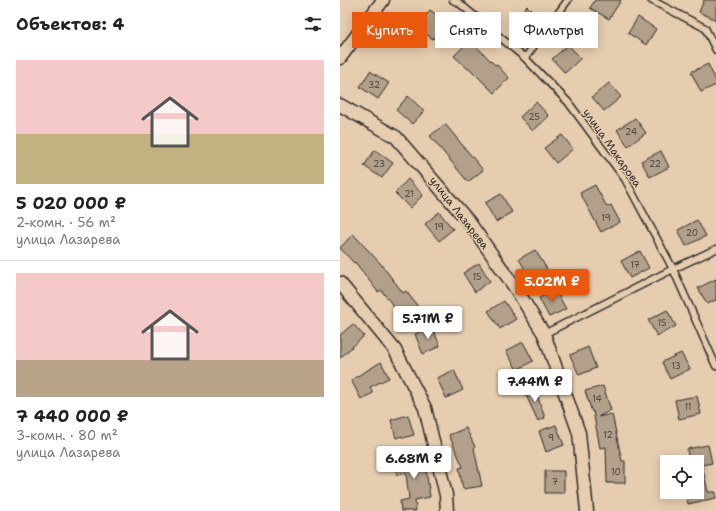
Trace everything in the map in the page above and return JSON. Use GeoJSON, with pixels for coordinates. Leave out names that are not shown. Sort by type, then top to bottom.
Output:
{"type":"FeatureCollection","features":[{"type":"Feature","properties":{"kind":"street"},"geometry":{"type":"LineString","coordinates":[[340,58],[384,0]]}},
{"type":"Feature","properties":{"kind":"street","name":"улица Лазарева"},"geometry":{"type":"LineString","coordinates":[[340,106],[396,137],[469,222],[516,289],[544,334],[579,433],[587,511]]}},
{"type":"Feature","properties":{"kind":"street"},"geometry":{"type":"LineString","coordinates":[[340,283],[395,350],[425,408],[446,495],[447,511]]}},
{"type":"Feature","properties":{"kind":"lane","name":"улица Макарова"},"geometry":{"type":"LineString","coordinates":[[453,0],[459,3],[525,58],[568,102],[625,179],[673,269],[716,366]]}},
{"type":"Feature","properties":{"kind":"lane"},"geometry":{"type":"LineString","coordinates":[[525,58],[568,0]]}},
{"type":"Feature","properties":{"kind":"lane"},"geometry":{"type":"LineString","coordinates":[[651,0],[705,28],[716,50]]}},
{"type":"Feature","properties":{"kind":"lane"},"geometry":{"type":"LineString","coordinates":[[544,334],[716,249]]}},
{"type":"Feature","properties":{"kind":"building"},"geometry":{"type":"Polygon","coordinates":[[[595,0],[621,0],[609,19],[590,8],[595,0]]]}},
{"type":"Feature","properties":{"kind":"building"},"geometry":{"type":"Polygon","coordinates":[[[704,0],[716,0],[716,20],[699,12],[704,0]]]}},
{"type":"Feature","properties":{"kind":"building"},"geometry":{"type":"Polygon","coordinates":[[[527,6],[533,12],[521,12],[527,6]]]}},
{"type":"Feature","properties":{"kind":"building"},"geometry":{"type":"Polygon","coordinates":[[[430,10],[435,14],[435,36],[433,39],[427,35],[427,14],[430,10]]]}},
{"type":"Feature","properties":{"kind":"building"},"geometry":{"type":"Polygon","coordinates":[[[638,17],[656,29],[646,45],[628,33],[638,17]]]}},
{"type":"Feature","properties":{"kind":"building"},"geometry":{"type":"Polygon","coordinates":[[[462,48],[478,48],[509,78],[494,93],[469,68],[468,69],[454,56],[462,48]]]}},
{"type":"Feature","properties":{"kind":"building"},"geometry":{"type":"Polygon","coordinates":[[[565,48],[571,48],[581,58],[565,73],[552,59],[565,48]]]}},
{"type":"Feature","properties":{"kind":"building"},"geometry":{"type":"Polygon","coordinates":[[[708,64],[716,81],[716,85],[701,92],[691,72],[708,64]]]}},
{"type":"Feature","properties":{"kind":"building"},"geometry":{"type":"Polygon","coordinates":[[[370,71],[389,83],[378,99],[360,87],[370,71]]]}},
{"type":"Feature","properties":{"kind":"building"},"geometry":{"type":"Polygon","coordinates":[[[609,83],[621,97],[604,111],[592,97],[609,83]]]}},
{"type":"Feature","properties":{"kind":"building"},"geometry":{"type":"Polygon","coordinates":[[[408,96],[424,111],[412,124],[396,110],[408,96]]]}},
{"type":"Feature","properties":{"kind":"building"},"geometry":{"type":"Polygon","coordinates":[[[536,102],[549,116],[533,131],[520,117],[536,102]]]}},
{"type":"Feature","properties":{"kind":"building"},"geometry":{"type":"Polygon","coordinates":[[[635,118],[646,133],[628,146],[617,130],[635,118]]]}},
{"type":"Feature","properties":{"kind":"building"},"geometry":{"type":"Polygon","coordinates":[[[445,124],[483,170],[468,182],[430,136],[445,124]]]}},
{"type":"Feature","properties":{"kind":"building"},"geometry":{"type":"Polygon","coordinates":[[[562,135],[573,149],[556,163],[544,148],[562,135]]]}},
{"type":"Feature","properties":{"kind":"building"},"geometry":{"type":"Polygon","coordinates":[[[375,150],[393,163],[382,178],[364,166],[375,150]]]}},
{"type":"Feature","properties":{"kind":"building"},"geometry":{"type":"Polygon","coordinates":[[[661,151],[669,167],[650,177],[641,161],[661,151]]]}},
{"type":"Feature","properties":{"kind":"building"},"geometry":{"type":"Polygon","coordinates":[[[408,179],[423,195],[410,208],[395,193],[408,179]]]}},
{"type":"Feature","properties":{"kind":"building"},"geometry":{"type":"Polygon","coordinates":[[[595,185],[607,207],[611,205],[620,222],[601,232],[580,193],[595,185]]]}},
{"type":"Feature","properties":{"kind":"building"},"geometry":{"type":"Polygon","coordinates":[[[501,194],[512,212],[496,222],[485,203],[501,194]]]}},
{"type":"Feature","properties":{"kind":"building"},"geometry":{"type":"Polygon","coordinates":[[[439,212],[453,229],[439,241],[425,224],[439,212]]]}},
{"type":"Feature","properties":{"kind":"building"},"geometry":{"type":"Polygon","coordinates":[[[697,220],[706,236],[686,246],[678,230],[697,220]]]}},
{"type":"Feature","properties":{"kind":"building"},"geometry":{"type":"Polygon","coordinates":[[[353,234],[380,263],[403,293],[406,291],[419,308],[404,320],[381,290],[378,292],[355,262],[354,263],[340,248],[353,234]]]}},
{"type":"Feature","properties":{"kind":"building"},"geometry":{"type":"Polygon","coordinates":[[[535,250],[547,269],[530,278],[519,259],[535,250]]]}},
{"type":"Feature","properties":{"kind":"building"},"geometry":{"type":"Polygon","coordinates":[[[640,251],[649,268],[630,278],[621,261],[640,251]]]}},
{"type":"Feature","properties":{"kind":"building"},"geometry":{"type":"Polygon","coordinates":[[[479,263],[490,281],[475,292],[463,273],[479,263]]]}},
{"type":"Feature","properties":{"kind":"building"},"geometry":{"type":"Polygon","coordinates":[[[716,279],[716,300],[707,304],[698,288],[716,279]]]}},
{"type":"Feature","properties":{"kind":"building"},"geometry":{"type":"Polygon","coordinates":[[[555,289],[566,309],[549,317],[539,298],[555,289]]]}},
{"type":"Feature","properties":{"kind":"building"},"geometry":{"type":"Polygon","coordinates":[[[504,301],[516,319],[500,329],[488,311],[504,301]]]}},
{"type":"Feature","properties":{"kind":"building"},"geometry":{"type":"Polygon","coordinates":[[[667,310],[676,326],[657,336],[648,320],[667,310]]]}},
{"type":"Feature","properties":{"kind":"building"},"geometry":{"type":"Polygon","coordinates":[[[353,324],[364,336],[340,358],[340,335],[353,324]]]}},
{"type":"Feature","properties":{"kind":"building"},"geometry":{"type":"Polygon","coordinates":[[[432,326],[440,346],[423,354],[415,334],[432,326]]]}},
{"type":"Feature","properties":{"kind":"building"},"geometry":{"type":"Polygon","coordinates":[[[523,342],[533,361],[517,370],[506,351],[523,342]]]}},
{"type":"Feature","properties":{"kind":"building"},"geometry":{"type":"Polygon","coordinates":[[[588,347],[596,368],[579,375],[570,355],[588,347]]]}},
{"type":"Feature","properties":{"kind":"building"},"geometry":{"type":"Polygon","coordinates":[[[681,353],[690,369],[670,379],[662,362],[681,353]]]}},
{"type":"Feature","properties":{"kind":"building"},"geometry":{"type":"Polygon","coordinates":[[[381,362],[389,378],[370,387],[373,393],[361,399],[351,380],[381,362]]]}},
{"type":"Feature","properties":{"kind":"building"},"geometry":{"type":"Polygon","coordinates":[[[454,370],[463,390],[446,398],[437,378],[454,370]]]}},
{"type":"Feature","properties":{"kind":"building"},"geometry":{"type":"Polygon","coordinates":[[[534,386],[545,418],[538,421],[524,391],[534,386]]]}},
{"type":"Feature","properties":{"kind":"building"},"geometry":{"type":"Polygon","coordinates":[[[603,386],[611,410],[598,417],[612,414],[622,461],[625,461],[625,483],[607,483],[606,447],[600,448],[593,411],[592,412],[585,391],[603,386]]]}},
{"type":"Feature","properties":{"kind":"building"},"geometry":{"type":"Polygon","coordinates":[[[697,396],[701,414],[679,419],[675,400],[697,396]]]}},
{"type":"Feature","properties":{"kind":"building"},"geometry":{"type":"Polygon","coordinates":[[[408,415],[414,435],[396,438],[391,420],[408,415]]]}},
{"type":"Feature","properties":{"kind":"building"},"geometry":{"type":"Polygon","coordinates":[[[556,425],[564,445],[546,452],[539,431],[556,425]]]}},
{"type":"Feature","properties":{"kind":"building"},"geometry":{"type":"Polygon","coordinates":[[[466,428],[475,447],[482,486],[463,489],[459,468],[463,467],[449,435],[466,428]]]}},
{"type":"Feature","properties":{"kind":"building"},"geometry":{"type":"Polygon","coordinates":[[[708,445],[712,463],[704,465],[704,455],[688,455],[687,449],[708,445]]]}},
{"type":"Feature","properties":{"kind":"building"},"geometry":{"type":"Polygon","coordinates":[[[426,455],[429,470],[426,470],[430,497],[415,500],[416,511],[401,511],[400,501],[409,499],[406,473],[397,475],[395,462],[406,460],[406,458],[426,455]]]}},
{"type":"Feature","properties":{"kind":"building"},"geometry":{"type":"Polygon","coordinates":[[[545,471],[564,471],[564,493],[545,493],[545,471]]]}},
{"type":"Feature","properties":{"kind":"building"},"geometry":{"type":"Polygon","coordinates":[[[704,474],[708,492],[716,492],[716,498],[688,504],[687,499],[704,499],[704,474]]]}}]}
